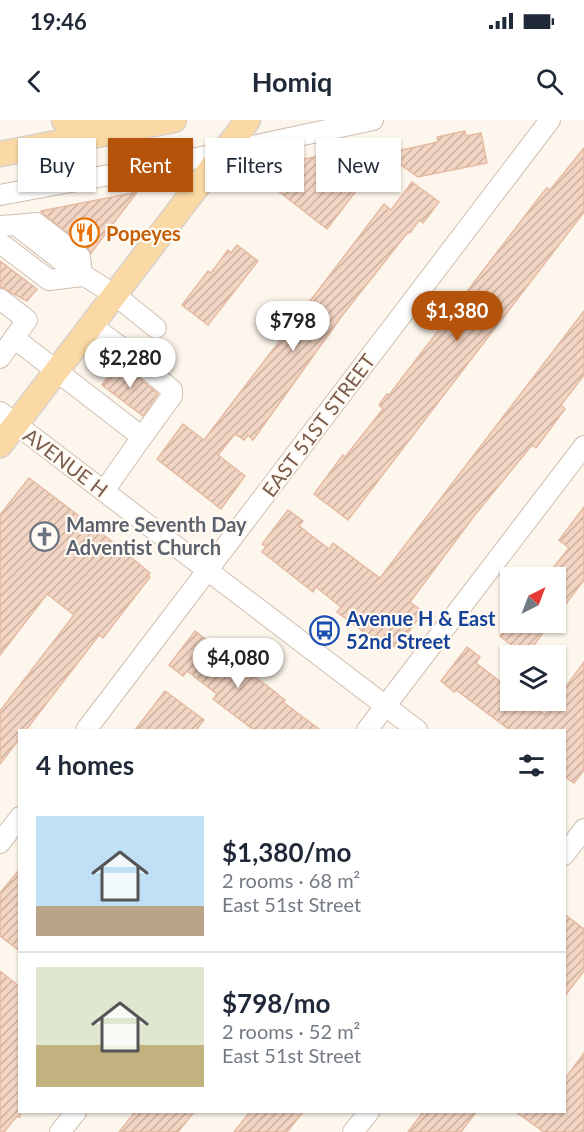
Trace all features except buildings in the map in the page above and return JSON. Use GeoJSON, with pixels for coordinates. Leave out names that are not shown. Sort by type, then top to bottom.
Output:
{"type":"FeatureCollection","features":[{"type":"Feature","properties":{"kind":"main road"},"geometry":{"type":"LineString","coordinates":[[64,120],[113,132]]}},
{"type":"Feature","properties":{"kind":"main road"},"geometry":{"type":"LineString","coordinates":[[0,154],[174,120]]}},
{"type":"Feature","properties":{"kind":"main road"},"geometry":{"type":"LineString","coordinates":[[234,138],[248,120]]}},
{"type":"Feature","properties":{"kind":"main road"},"geometry":{"type":"LineString","coordinates":[[0,445],[8,418],[56,371],[205,176]]}},
{"type":"Feature","properties":{"kind":"street"},"geometry":{"type":"LineString","coordinates":[[289,138],[373,120]]}},
{"type":"Feature","properties":{"kind":"street","name":"EAST 51ST STREET"},"geometry":{"type":"LineString","coordinates":[[87,729],[549,120]]}},
{"type":"Feature","properties":{"kind":"street"},"geometry":{"type":"LineString","coordinates":[[0,195],[205,155]]}},
{"type":"Feature","properties":{"kind":"street"},"geometry":{"type":"LineString","coordinates":[[8,225],[82,276],[115,295],[156,328]]}},
{"type":"Feature","properties":{"kind":"street"},"geometry":{"type":"LineString","coordinates":[[0,243],[49,280],[82,276]]}},
{"type":"Feature","properties":{"kind":"street"},"geometry":{"type":"LineString","coordinates":[[0,299],[27,320],[0,358]]}},
{"type":"Feature","properties":{"kind":"street"},"geometry":{"type":"LineString","coordinates":[[91,326],[172,390],[172,396],[104,491]]}},
{"type":"Feature","properties":{"kind":"street"},"geometry":{"type":"LineString","coordinates":[[14,339],[142,437]]}},
{"type":"Feature","properties":{"kind":"street","name":"AVENUE H"},"geometry":{"type":"LineString","coordinates":[[8,418],[416,729]]}},
{"type":"Feature","properties":{"kind":"street"},"geometry":{"type":"LineString","coordinates":[[368,729],[584,446]]}},
{"type":"Feature","properties":{"kind":"street"},"geometry":{"type":"LineString","coordinates":[[0,843],[18,820]]}},
{"type":"Feature","properties":{"kind":"street"},"geometry":{"type":"LineString","coordinates":[[571,850],[584,829]]}},
{"type":"Feature","properties":{"kind":"street"},"geometry":{"type":"LineString","coordinates":[[60,1132],[75,1113]]}},
{"type":"Feature","properties":{"kind":"street"},"geometry":{"type":"LineString","coordinates":[[353,1132],[368,1113]]}},
{"type":"Feature","properties":{"kind":"place","name":"Popeyes"},"geometry":{"type":"Point","coordinates":[85,233]}},
{"type":"Feature","properties":{"kind":"place","name":"Mamre Seventh Day Adventist Church"},"geometry":{"type":"Point","coordinates":[45,536]}},
{"type":"Feature","properties":{"kind":"place","name":"Avenue H & East 52nd Street"},"geometry":{"type":"Point","coordinates":[325,630]}}]}
